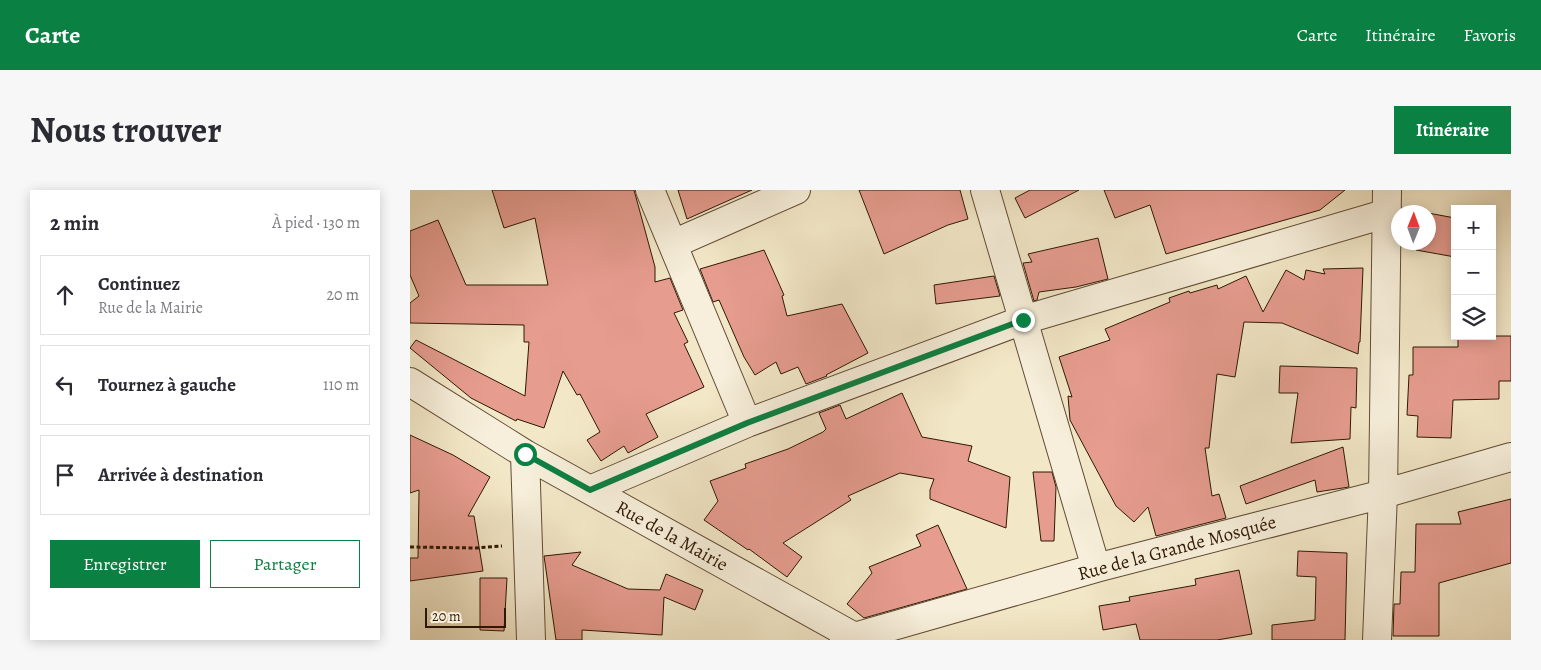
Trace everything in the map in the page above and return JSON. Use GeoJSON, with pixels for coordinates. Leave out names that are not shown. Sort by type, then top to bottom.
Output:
{"type":"FeatureCollection","features":[{"type":"Feature","properties":{"kind":"street"},"geometry":{"type":"LineString","coordinates":[[650,190],[747,423]]}},
{"type":"Feature","properties":{"kind":"street"},"geometry":{"type":"LineString","coordinates":[[673,244],[796,190]]}},
{"type":"Feature","properties":{"kind":"street"},"geometry":{"type":"LineString","coordinates":[[985,190],[1096,568]]}},
{"type":"Feature","properties":{"kind":"street"},"geometry":{"type":"LineString","coordinates":[[590,490],[747,423],[1023,320],[1387,202],[1383,494],[1377,640]]}},
{"type":"Feature","properties":{"kind":"street","name":"Rue de la Mairie"},"geometry":{"type":"LineString","coordinates":[[410,382],[525,454],[852,639]]}},
{"type":"Feature","properties":{"kind":"street"},"geometry":{"type":"LineString","coordinates":[[525,454],[531,640]]}},
{"type":"Feature","properties":{"kind":"street","name":"Rue de la Grande Mosquée"},"geometry":{"type":"LineString","coordinates":[[852,639],[1096,568],[1383,494],[1511,457]]}},
{"type":"Feature","properties":{"kind":"path"},"geometry":{"type":"LineString","coordinates":[[410,547],[476,548],[528,544]]}},
{"type":"Feature","properties":{"kind":"building"},"geometry":{"type":"Polygon","coordinates":[[[492,190],[634,190],[655,267],[655,282],[670,278],[683,310],[674,313],[688,342],[684,344],[704,387],[646,414],[658,437],[628,453],[624,446],[601,461],[587,440],[600,432],[580,394],[577,395],[563,371],[544,428],[517,419],[516,421],[471,398],[410,348],[416,340],[525,396],[529,342],[524,342],[524,325],[410,323],[410,303],[419,296],[410,275],[410,231],[438,220],[466,285],[548,285],[535,218],[504,228],[492,190]]]}},
{"type":"Feature","properties":{"kind":"building"},"geometry":{"type":"Polygon","coordinates":[[[678,190],[752,190],[687,219],[678,190]]]}},
{"type":"Feature","properties":{"kind":"building"},"geometry":{"type":"Polygon","coordinates":[[[859,190],[960,190],[968,219],[948,225],[884,254],[859,190]]]}},
{"type":"Feature","properties":{"kind":"building"},"geometry":{"type":"Polygon","coordinates":[[[1030,190],[1079,190],[1025,218],[1015,198],[1030,190]]]}},
{"type":"Feature","properties":{"kind":"building"},"geometry":{"type":"Polygon","coordinates":[[[1104,190],[1345,190],[1320,210],[1166,254],[1150,205],[1115,218],[1104,190]]]}},
{"type":"Feature","properties":{"kind":"building"},"geometry":{"type":"Polygon","coordinates":[[[1436,214],[1451,217],[1451,256],[1416,250],[1436,250],[1436,214]]]}},
{"type":"Feature","properties":{"kind":"building"},"geometry":{"type":"Polygon","coordinates":[[[1098,238],[1108,279],[1076,287],[1039,292],[1037,300],[1034,301],[1023,263],[1032,262],[1028,254],[1098,238]]]}},
{"type":"Feature","properties":{"kind":"building"},"geometry":{"type":"Polygon","coordinates":[[[764,250],[784,295],[782,296],[787,316],[842,304],[868,353],[827,376],[806,384],[798,367],[781,374],[776,362],[755,375],[744,357],[719,300],[713,302],[700,269],[764,250]]]}},
{"type":"Feature","properties":{"kind":"building"},"geometry":{"type":"Polygon","coordinates":[[[1363,268],[1358,354],[1282,323],[1244,322],[1235,377],[1217,374],[1209,448],[1205,448],[1212,496],[1219,494],[1226,518],[1156,536],[1148,507],[1134,522],[1116,506],[1070,420],[1068,396],[1072,397],[1059,357],[1110,340],[1105,329],[1170,302],[1169,298],[1189,291],[1190,293],[1217,285],[1218,289],[1246,276],[1263,312],[1286,270],[1304,280],[1306,270],[1325,274],[1323,269],[1363,268]]]}},
{"type":"Feature","properties":{"kind":"building"},"geometry":{"type":"Polygon","coordinates":[[[994,276],[1000,296],[936,304],[934,285],[994,276]]]}},
{"type":"Feature","properties":{"kind":"building"},"geometry":{"type":"Polygon","coordinates":[[[1496,336],[1511,336],[1511,381],[1499,381],[1499,399],[1453,400],[1451,438],[1417,437],[1418,416],[1407,415],[1409,375],[1413,375],[1413,347],[1458,347],[1458,340],[1496,340],[1496,336]]]}},
{"type":"Feature","properties":{"kind":"building"},"geometry":{"type":"Polygon","coordinates":[[[1280,366],[1357,368],[1356,408],[1351,407],[1350,439],[1291,443],[1298,393],[1279,393],[1280,366]]]}},
{"type":"Feature","properties":{"kind":"building"},"geometry":{"type":"Polygon","coordinates":[[[902,393],[922,437],[972,446],[968,461],[1010,477],[1006,528],[930,499],[930,490],[934,479],[900,473],[848,496],[851,500],[783,543],[802,557],[787,577],[749,549],[704,520],[718,501],[710,481],[746,468],[745,464],[788,449],[823,432],[826,429],[819,413],[840,405],[846,419],[902,393]]]}},
{"type":"Feature","properties":{"kind":"building"},"geometry":{"type":"Polygon","coordinates":[[[410,435],[453,455],[490,477],[468,516],[474,516],[483,571],[410,581],[410,558],[418,558],[419,490],[410,493],[410,435]]]}},
{"type":"Feature","properties":{"kind":"building"},"geometry":{"type":"Polygon","coordinates":[[[1343,447],[1349,487],[1317,492],[1315,480],[1246,504],[1240,486],[1343,447]]]}},
{"type":"Feature","properties":{"kind":"building"},"geometry":{"type":"Polygon","coordinates":[[[1033,472],[1052,472],[1056,487],[1054,541],[1041,541],[1033,472]]]}},
{"type":"Feature","properties":{"kind":"building"},"geometry":{"type":"Polygon","coordinates":[[[1511,499],[1511,563],[1439,583],[1439,636],[1393,636],[1394,604],[1400,604],[1401,572],[1415,572],[1416,524],[1461,524],[1458,512],[1511,499]]]}},
{"type":"Feature","properties":{"kind":"building"},"geometry":{"type":"Polygon","coordinates":[[[938,525],[967,589],[864,618],[847,604],[872,573],[869,567],[921,546],[916,535],[938,525]]]}},
{"type":"Feature","properties":{"kind":"building"},"geometry":{"type":"Polygon","coordinates":[[[1298,551],[1347,553],[1345,640],[1272,640],[1272,625],[1315,620],[1316,577],[1297,576],[1298,551]]]}},
{"type":"Feature","properties":{"kind":"building"},"geometry":{"type":"Polygon","coordinates":[[[581,552],[572,565],[628,589],[660,590],[666,574],[703,590],[695,610],[664,597],[662,635],[582,630],[582,640],[556,640],[544,556],[581,552]]]}},
{"type":"Feature","properties":{"kind":"building"},"geometry":{"type":"Polygon","coordinates":[[[1239,570],[1252,634],[1217,640],[1140,640],[1136,624],[1103,630],[1099,606],[1130,601],[1129,597],[1196,585],[1195,579],[1239,570]]]}},
{"type":"Feature","properties":{"kind":"building"},"geometry":{"type":"Polygon","coordinates":[[[480,578],[507,578],[504,631],[480,630],[480,578]]]}},
{"type":"Feature","properties":{"kind":"route"},"geometry":{"type":"LineString","coordinates":[[525,454],[590,490],[747,423],[1023,320]]}}]}
